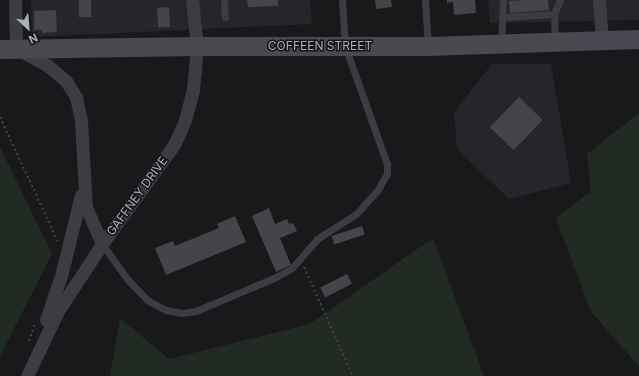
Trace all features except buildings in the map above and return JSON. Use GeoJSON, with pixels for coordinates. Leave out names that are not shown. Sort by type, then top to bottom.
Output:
{"type":"FeatureCollection","features":[{"type":"Feature","properties":{"kind":"main road","name":"COFFEEN STREET"},"geometry":{"type":"LineString","coordinates":[[8,48],[428,46],[639,39]]}},
{"type":"Feature","properties":{"kind":"street"},"geometry":{"type":"LineString","coordinates":[[15,0],[8,48],[46,65],[66,81],[76,97],[81,122],[86,207],[102,244]]}},
{"type":"Feature","properties":{"kind":"street","name":"GAFFNEY DRIVE"},"geometry":{"type":"LineString","coordinates":[[27,376],[33,346],[102,244],[174,145],[182,126],[193,90],[197,46],[192,0]]}},
{"type":"Feature","properties":{"kind":"street"},"geometry":{"type":"LineString","coordinates":[[599,0],[602,41]]}},
{"type":"Feature","properties":{"kind":"street"},"geometry":{"type":"LineString","coordinates":[[33,346],[61,276],[84,179]]}},
{"type":"Feature","properties":{"kind":"lane"},"geometry":{"type":"LineString","coordinates":[[224,0],[225,17]]}},
{"type":"Feature","properties":{"kind":"lane"},"geometry":{"type":"LineString","coordinates":[[102,244],[128,280],[147,300],[166,310],[182,313],[196,311],[276,277],[292,268],[316,240],[356,214],[377,191],[387,174],[388,164],[345,46],[342,0]]}},
{"type":"Feature","properties":{"kind":"lane"},"geometry":{"type":"LineString","coordinates":[[425,0],[428,46]]}},
{"type":"Feature","properties":{"kind":"lane"},"geometry":{"type":"LineString","coordinates":[[501,44],[503,0]]}},
{"type":"Feature","properties":{"kind":"lane"},"geometry":{"type":"LineString","coordinates":[[555,42],[554,14],[560,0]]}},
{"type":"Feature","properties":{"kind":"lane"},"geometry":{"type":"LineString","coordinates":[[502,17],[532,14],[554,14]]}},
{"type":"Feature","properties":{"kind":"path"},"geometry":{"type":"LineString","coordinates":[[0,117],[59,245]]}},
{"type":"Feature","properties":{"kind":"path"},"geometry":{"type":"LineString","coordinates":[[300,258],[353,376]]}},
{"type":"Feature","properties":{"kind":"path"},"geometry":{"type":"LineString","coordinates":[[33,346],[36,321]]}},
{"type":"Feature","properties":{"kind":"shaded area"},"geometry":{"type":"Polygon","coordinates":[[[31,0],[310,0],[312,24],[32,37],[31,0]]]}},
{"type":"Feature","properties":{"kind":"shaded area"},"geometry":{"type":"Polygon","coordinates":[[[488,0],[639,0],[639,20],[490,23],[488,0]]]}},
{"type":"Feature","properties":{"kind":"shaded area"},"geometry":{"type":"Polygon","coordinates":[[[492,64],[551,64],[571,183],[509,199],[457,149],[454,112],[492,64]]]}},
{"type":"Feature","properties":{"kind":"shaded area"},"geometry":{"type":"Polygon","coordinates":[[[639,113],[639,366],[591,312],[556,218],[591,191],[587,154],[639,113]]]}},
{"type":"Feature","properties":{"kind":"shaded area"},"geometry":{"type":"Polygon","coordinates":[[[0,147],[52,254],[0,356],[0,147]]]}},
{"type":"Feature","properties":{"kind":"shaded area"},"geometry":{"type":"Polygon","coordinates":[[[433,238],[484,376],[110,376],[120,318],[169,359],[310,324],[433,238]]]}}]}
